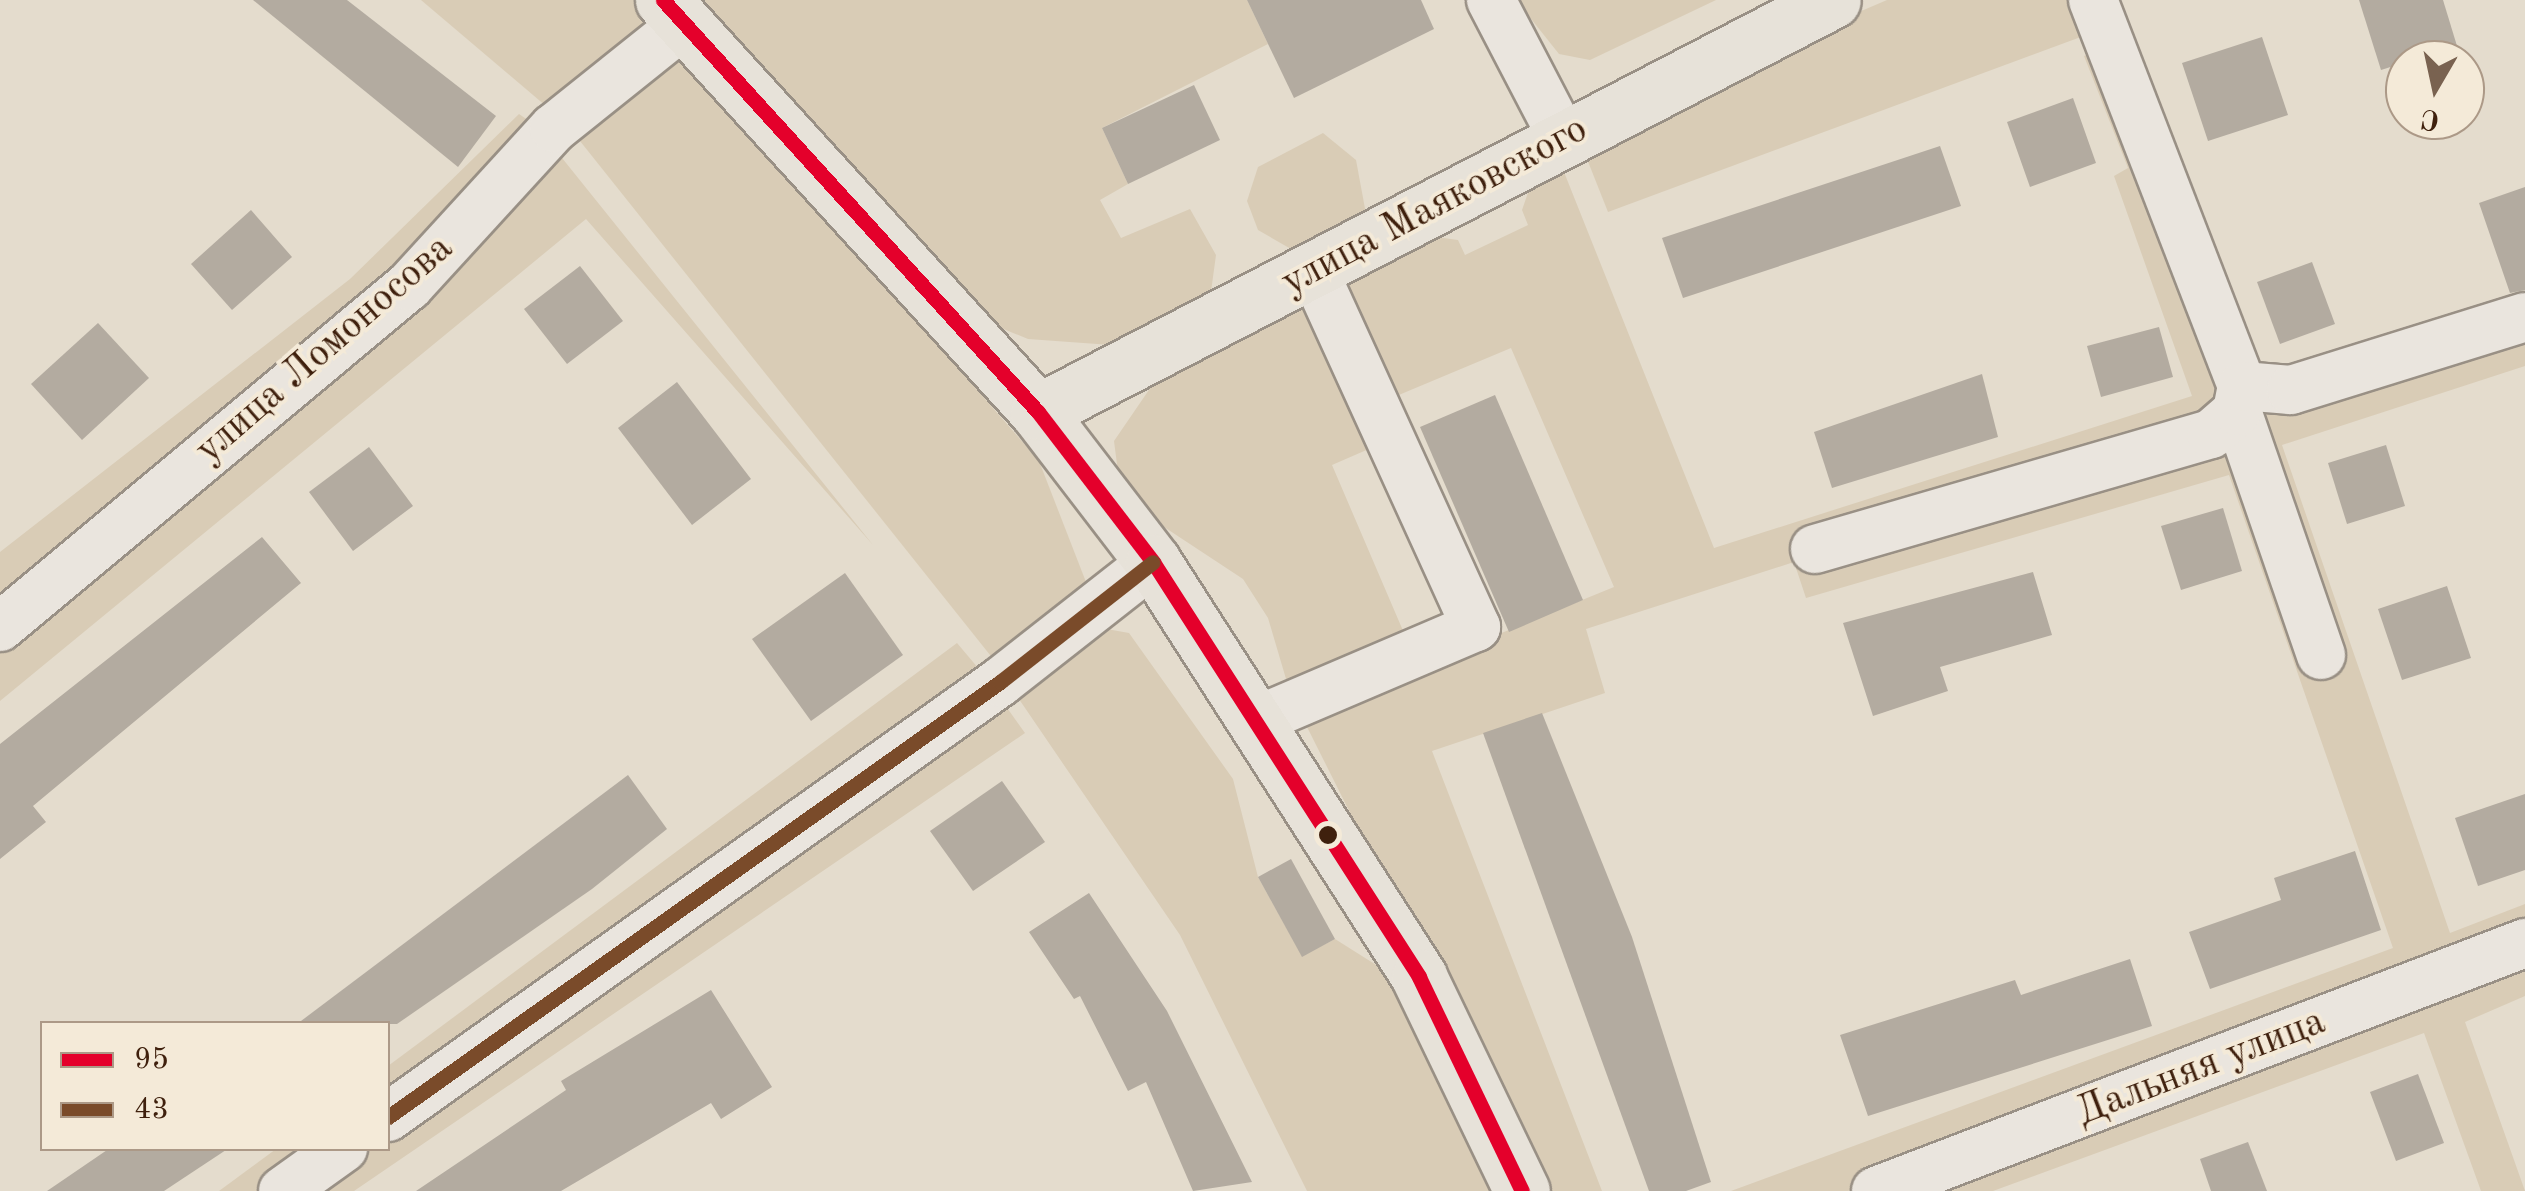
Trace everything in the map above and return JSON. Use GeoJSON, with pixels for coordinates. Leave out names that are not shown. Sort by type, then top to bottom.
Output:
{"type":"FeatureCollection","features":[{"type":"Feature","properties":{"kind":"main road","name":"улица Маяковского"},"geometry":{"type":"LineString","coordinates":[[1038,412],[1833,0]]}},
{"type":"Feature","properties":{"kind":"main road"},"geometry":{"type":"LineString","coordinates":[[674,12],[1038,412],[1153,562],[1260,719],[1419,977],[1522,1191]]}},
{"type":"Feature","properties":{"kind":"street"},"geometry":{"type":"LineString","coordinates":[[1491,0],[1564,140]]}},
{"type":"Feature","properties":{"kind":"street"},"geometry":{"type":"LineString","coordinates":[[2093,0],[2240,398],[2322,655]]}},
{"type":"Feature","properties":{"kind":"street","name":"улица Ломоносова"},"geometry":{"type":"LineString","coordinates":[[0,628],[409,286],[554,128],[674,12]]}},
{"type":"Feature","properties":{"kind":"street"},"geometry":{"type":"LineString","coordinates":[[1260,719],[1476,627],[1314,271]]}},
{"type":"Feature","properties":{"kind":"street"},"geometry":{"type":"LineString","coordinates":[[1816,550],[2211,434],[2240,398],[2291,390],[2525,318]]}},
{"type":"Feature","properties":{"kind":"street"},"geometry":{"type":"LineString","coordinates":[[390,1116],[1000,682],[1153,562]]}},
{"type":"Feature","properties":{"kind":"street","name":"Дальняя улица"},"geometry":{"type":"LineString","coordinates":[[1876,1191],[2525,943]]}},
{"type":"Feature","properties":{"kind":"street"},"geometry":{"type":"LineString","coordinates":[[282,1191],[338,1151]]}},
{"type":"Feature","properties":{"kind":"shaded area"},"geometry":{"type":"Polygon","coordinates":[[[421,0],[637,0],[648,12],[646,36],[553,112],[421,0]]]}},
{"type":"Feature","properties":{"kind":"shaded area"},"geometry":{"type":"Polygon","coordinates":[[[691,0],[1247,0],[1268,44],[1102,128],[1128,184],[1100,200],[1121,238],[1190,209],[1216,255],[1210,299],[1125,346],[1028,339],[977,318],[691,0]]]}},
{"type":"Feature","properties":{"kind":"shaded area"},"geometry":{"type":"Polygon","coordinates":[[[1516,0],[1716,0],[1590,60],[1559,54],[1516,0]]]}},
{"type":"Feature","properties":{"kind":"shaded area"},"geometry":{"type":"Polygon","coordinates":[[[1887,0],[2086,0],[2097,31],[1608,212],[1585,154],[1782,45],[1887,0]]]}},
{"type":"Feature","properties":{"kind":"shaded area"},"geometry":{"type":"Polygon","coordinates":[[[2102,48],[2249,416],[2525,329],[2525,366],[2282,445],[2450,933],[2525,904],[2525,934],[1848,1191],[1731,1191],[2393,948],[2229,475],[1806,598],[1794,562],[1586,629],[1605,693],[1432,751],[1602,1191],[1540,1191],[1301,715],[1614,587],[1511,348],[1394,397],[1336,284],[1429,236],[1458,240],[1465,255],[1528,225],[1522,210],[1531,184],[1562,167],[1714,548],[2192,396],[2114,176],[2128,168],[2084,56],[2102,48]]]}},
{"type":"Feature","properties":{"kind":"shaded area"},"geometry":{"type":"Polygon","coordinates":[[[685,53],[1039,461],[1086,582],[1075,605],[998,665],[572,131],[685,53]]]}},
{"type":"Feature","properties":{"kind":"shaded area"},"geometry":{"type":"Polygon","coordinates":[[[519,114],[535,125],[400,281],[0,614],[0,552],[350,279],[519,114]]]}},
{"type":"Feature","properties":{"kind":"shaded area"},"geometry":{"type":"Polygon","coordinates":[[[1323,133],[1356,160],[1366,214],[1298,253],[1258,230],[1247,201],[1258,167],[1323,133]]]}},
{"type":"Feature","properties":{"kind":"shaded area"},"geometry":{"type":"Polygon","coordinates":[[[554,148],[873,545],[586,219],[0,701],[0,644],[554,148]]]}},
{"type":"Feature","properties":{"kind":"shaded area"},"geometry":{"type":"Polygon","coordinates":[[[1308,297],[1378,445],[1332,465],[1407,640],[1289,689],[1268,618],[1243,579],[1155,521],[1118,472],[1114,441],[1153,384],[1308,297]]]}},
{"type":"Feature","properties":{"kind":"shaded area"},"geometry":{"type":"Polygon","coordinates":[[[1101,628],[1129,633],[1233,779],[1258,877],[1302,956],[1335,939],[1400,980],[1501,1191],[1307,1191],[1180,935],[1012,689],[1101,628]]]}},
{"type":"Feature","properties":{"kind":"shaded area"},"geometry":{"type":"Polygon","coordinates":[[[957,643],[984,675],[390,1097],[390,1065],[957,643]]]}},
{"type":"Feature","properties":{"kind":"shaded area"},"geometry":{"type":"Polygon","coordinates":[[[1000,698],[1025,733],[354,1191],[311,1191],[368,1151],[390,1151],[390,1136],[1000,698]]]}},
{"type":"Feature","properties":{"kind":"shaded area"},"geometry":{"type":"Polygon","coordinates":[[[2525,953],[2525,996],[2465,1022],[2525,1191],[2481,1191],[2424,1033],[1993,1191],[1910,1191],[2525,953]]]}},
{"type":"Feature","properties":{"kind":"shaded area"},"geometry":{"type":"Polygon","coordinates":[[[273,1151],[314,1151],[257,1191],[219,1191],[273,1151]]]}},
{"type":"Feature","properties":{"kind":"building"},"geometry":{"type":"Polygon","coordinates":[[[253,0],[347,0],[496,116],[458,167],[253,0]]]}},
{"type":"Feature","properties":{"kind":"building"},"geometry":{"type":"Polygon","coordinates":[[[1247,0],[1421,0],[1434,29],[1294,98],[1247,0]]]}},
{"type":"Feature","properties":{"kind":"building"},"geometry":{"type":"Polygon","coordinates":[[[2359,0],[2443,0],[2455,40],[2385,40],[2385,69],[2381,70],[2359,0]]]}},
{"type":"Feature","properties":{"kind":"building"},"geometry":{"type":"Polygon","coordinates":[[[2262,37],[2288,115],[2208,141],[2182,63],[2262,37]]]}},
{"type":"Feature","properties":{"kind":"building"},"geometry":{"type":"Polygon","coordinates":[[[1194,85],[1220,140],[1128,184],[1102,128],[1194,85]]]}},
{"type":"Feature","properties":{"kind":"building"},"geometry":{"type":"Polygon","coordinates":[[[2073,98],[2096,163],[2030,187],[2007,122],[2073,98]]]}},
{"type":"Feature","properties":{"kind":"building"},"geometry":{"type":"Polygon","coordinates":[[[1940,146],[1961,206],[1683,298],[1662,238],[1940,146]]]}},
{"type":"Feature","properties":{"kind":"building"},"geometry":{"type":"Polygon","coordinates":[[[2525,187],[2525,290],[2510,293],[2479,203],[2525,187]]]}},
{"type":"Feature","properties":{"kind":"building"},"geometry":{"type":"Polygon","coordinates":[[[251,210],[292,257],[232,310],[191,264],[251,210]]]}},
{"type":"Feature","properties":{"kind":"building"},"geometry":{"type":"Polygon","coordinates":[[[2312,262],[2335,324],[2280,344],[2257,282],[2312,262]]]}},
{"type":"Feature","properties":{"kind":"building"},"geometry":{"type":"Polygon","coordinates":[[[580,266],[623,321],[567,364],[524,309],[580,266]]]}},
{"type":"Feature","properties":{"kind":"building"},"geometry":{"type":"Polygon","coordinates":[[[98,323],[149,378],[82,440],[31,384],[98,323]]]}},
{"type":"Feature","properties":{"kind":"building"},"geometry":{"type":"Polygon","coordinates":[[[2159,327],[2173,377],[2101,397],[2087,346],[2159,327]]]}},
{"type":"Feature","properties":{"kind":"building"},"geometry":{"type":"Polygon","coordinates":[[[1982,374],[1998,437],[1832,488],[1814,432],[1982,374]]]}},
{"type":"Feature","properties":{"kind":"building"},"geometry":{"type":"Polygon","coordinates":[[[677,382],[751,479],[692,525],[618,428],[677,382]]]}},
{"type":"Feature","properties":{"kind":"building"},"geometry":{"type":"Polygon","coordinates":[[[1495,395],[1583,600],[1509,632],[1420,427],[1495,395]]]}},
{"type":"Feature","properties":{"kind":"building"},"geometry":{"type":"Polygon","coordinates":[[[2386,445],[2405,506],[2347,524],[2328,463],[2386,445]]]}},
{"type":"Feature","properties":{"kind":"building"},"geometry":{"type":"Polygon","coordinates":[[[369,447],[413,506],[353,551],[309,492],[369,447]]]}},
{"type":"Feature","properties":{"kind":"building"},"geometry":{"type":"Polygon","coordinates":[[[2223,508],[2242,571],[2181,590],[2161,526],[2223,508]]]}},
{"type":"Feature","properties":{"kind":"building"},"geometry":{"type":"Polygon","coordinates":[[[262,537],[301,583],[33,806],[46,822],[0,859],[0,744],[262,537]]]}},
{"type":"Feature","properties":{"kind":"building"},"geometry":{"type":"Polygon","coordinates":[[[2033,572],[2052,635],[1940,667],[1948,691],[1873,716],[1843,623],[2033,572]]]}},
{"type":"Feature","properties":{"kind":"building"},"geometry":{"type":"Polygon","coordinates":[[[845,573],[903,655],[811,721],[752,639],[845,573]]]}},
{"type":"Feature","properties":{"kind":"building"},"geometry":{"type":"Polygon","coordinates":[[[2447,586],[2471,658],[2402,680],[2378,609],[2447,586]]]}},
{"type":"Feature","properties":{"kind":"building"},"geometry":{"type":"Polygon","coordinates":[[[1542,713],[1632,937],[1711,1182],[1686,1191],[1649,1191],[1483,733],[1542,713]]]}},
{"type":"Feature","properties":{"kind":"building"},"geometry":{"type":"Polygon","coordinates":[[[628,775],[667,829],[592,889],[397,1024],[301,1021],[628,775]]]}},
{"type":"Feature","properties":{"kind":"building"},"geometry":{"type":"Polygon","coordinates":[[[1002,781],[1045,842],[973,891],[930,831],[1002,781]]]}},
{"type":"Feature","properties":{"kind":"building"},"geometry":{"type":"Polygon","coordinates":[[[2525,794],[2525,870],[2478,886],[2455,818],[2525,794]]]}},
{"type":"Feature","properties":{"kind":"building"},"geometry":{"type":"Polygon","coordinates":[[[2355,851],[2381,930],[2210,989],[2189,932],[2281,900],[2274,878],[2355,851]]]}},
{"type":"Feature","properties":{"kind":"building"},"geometry":{"type":"Polygon","coordinates":[[[1291,859],[1335,939],[1302,957],[1258,877],[1291,859]]]}},
{"type":"Feature","properties":{"kind":"building"},"geometry":{"type":"Polygon","coordinates":[[[1089,893],[1167,1011],[1252,1182],[1193,1191],[1146,1082],[1128,1091],[1080,996],[1074,999],[1029,932],[1089,893]]]}},
{"type":"Feature","properties":{"kind":"building"},"geometry":{"type":"Polygon","coordinates":[[[2130,959],[2152,1026],[1868,1116],[1840,1035],[2015,980],[2021,995],[2130,959]]]}},
{"type":"Feature","properties":{"kind":"building"},"geometry":{"type":"Polygon","coordinates":[[[711,990],[772,1087],[721,1119],[711,1103],[561,1191],[416,1191],[566,1090],[561,1081],[711,990]]]}},
{"type":"Feature","properties":{"kind":"building"},"geometry":{"type":"Polygon","coordinates":[[[2418,1074],[2444,1143],[2396,1161],[2370,1092],[2418,1074]]]}},
{"type":"Feature","properties":{"kind":"building"},"geometry":{"type":"Polygon","coordinates":[[[2248,1142],[2267,1191],[2211,1191],[2200,1159],[2248,1142]]]}},
{"type":"Feature","properties":{"kind":"building"},"geometry":{"type":"Polygon","coordinates":[[[106,1151],[224,1151],[164,1191],[47,1191],[106,1151]]]}},
{"type":"Feature","properties":{"kind":"transit line","name":"95"},"geometry":{"type":"LineString","coordinates":[[663,0],[1038,412],[1153,562],[1419,977],[1522,1191]]}},
{"type":"Feature","properties":{"kind":"transit line","name":"43"},"geometry":{"type":"LineString","coordinates":[[390,1116],[1000,682],[1153,562]]}}]}
